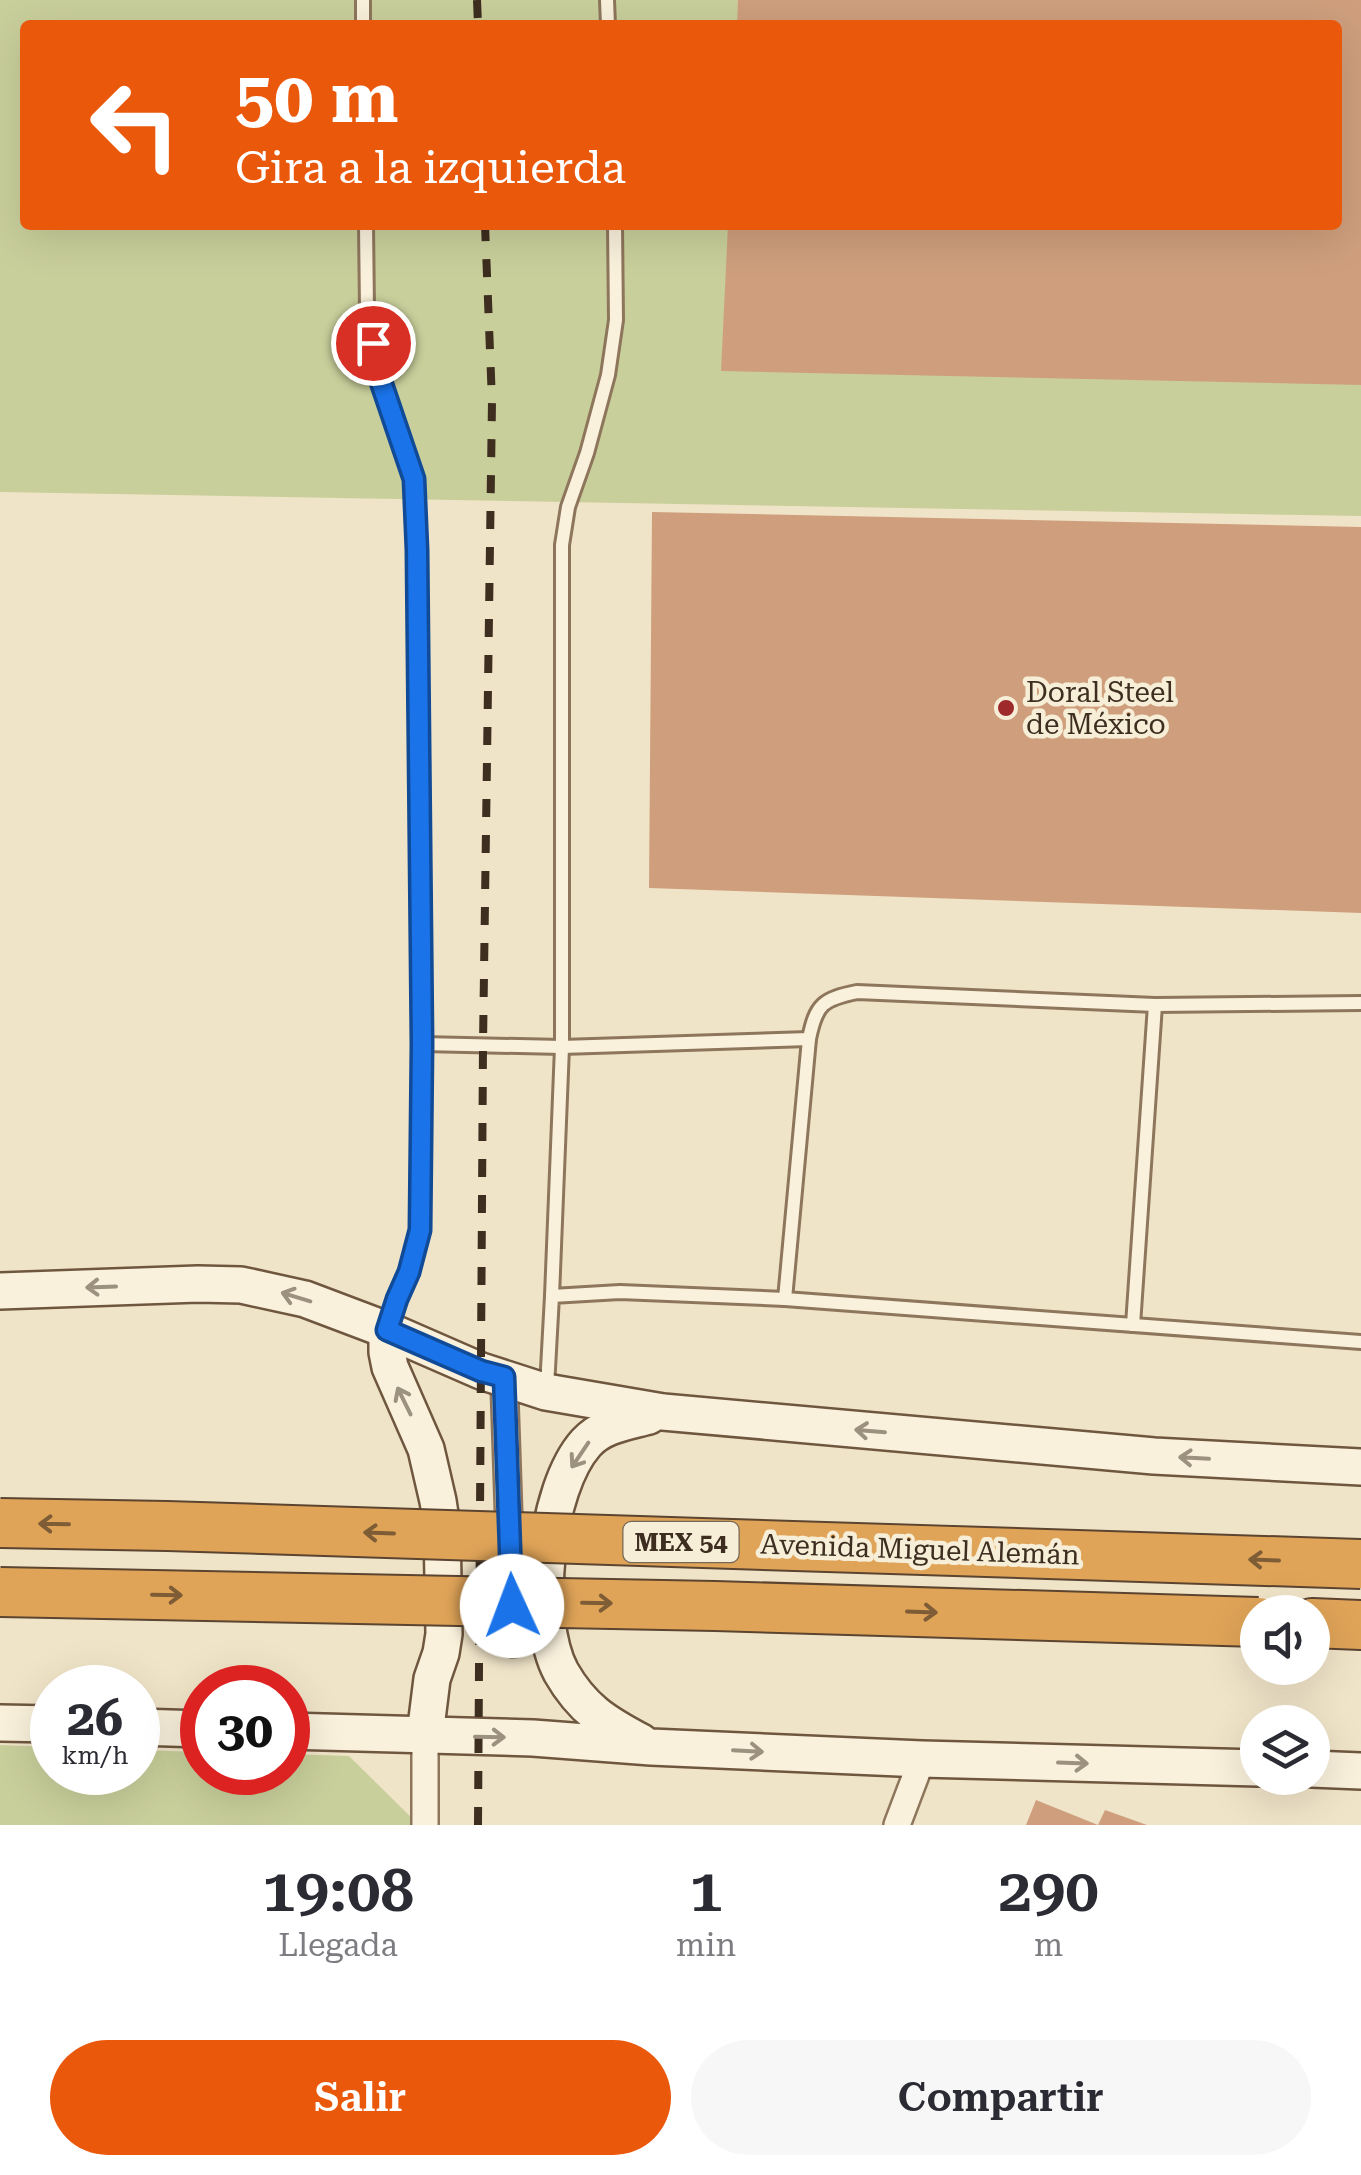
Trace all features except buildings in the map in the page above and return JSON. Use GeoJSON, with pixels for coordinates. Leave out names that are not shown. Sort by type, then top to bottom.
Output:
{"type":"FeatureCollection","features":[{"type":"Feature","properties":{"kind":"highway","name":"Avenida Miguel Alemán"},"geometry":{"type":"LineString","coordinates":[[0,1524],[1361,1564]]}},
{"type":"Feature","properties":{"kind":"highway"},"geometry":{"type":"LineString","coordinates":[[0,1592],[695,1605],[1240,1621]]}},
{"type":"Feature","properties":{"kind":"highway"},"geometry":{"type":"LineString","coordinates":[[1330,1624],[1361,1625]]}},
{"type":"Feature","properties":{"kind":"street"},"geometry":{"type":"LineString","coordinates":[[0,1291],[241,1285],[294,1296],[387,1330],[481,1371],[546,1392],[663,1412],[1154,1456],[1361,1467]]}},
{"type":"Feature","properties":{"kind":"street"},"geometry":{"type":"LineString","coordinates":[[387,1330],[390,1367],[426,1449],[442,1527],[444,1634],[432,1679],[426,1735],[425,1825]]}},
{"type":"Feature","properties":{"kind":"street"},"geometry":{"type":"LineString","coordinates":[[504,1377],[514,1644]]}},
{"type":"Feature","properties":{"kind":"street"},"geometry":{"type":"LineString","coordinates":[[651,1747],[596,1716],[562,1674],[548,1634],[546,1576],[556,1506],[568,1473],[587,1442],[606,1428],[663,1412]]}},
{"type":"Feature","properties":{"kind":"street"},"geometry":{"type":"LineString","coordinates":[[0,1723],[30,1724]]}},
{"type":"Feature","properties":{"kind":"street"},"geometry":{"type":"LineString","coordinates":[[310,1732],[1240,1767]]}},
{"type":"Feature","properties":{"kind":"street"},"geometry":{"type":"LineString","coordinates":[[897,1825],[922,1758]]}},
{"type":"Feature","properties":{"kind":"street"},"geometry":{"type":"LineString","coordinates":[[1330,1769],[1361,1770]]}},
{"type":"Feature","properties":{"kind":"lane"},"geometry":{"type":"LineString","coordinates":[[366,230],[367,310],[379,376],[414,479],[417,550],[420,1230],[387,1330]]}},
{"type":"Feature","properties":{"kind":"lane"},"geometry":{"type":"LineString","coordinates":[[546,1392],[562,1047],[562,545],[568,507],[608,376],[616,320],[615,230]]}},
{"type":"Feature","properties":{"kind":"lane"},"geometry":{"type":"LineString","coordinates":[[785,1299],[809,1039],[813,1017],[829,998],[857,992],[1155,1004],[1361,1003]]}},
{"type":"Feature","properties":{"kind":"lane"},"geometry":{"type":"LineString","coordinates":[[1133,1325],[1155,1004]]}},
{"type":"Feature","properties":{"kind":"lane"},"geometry":{"type":"LineString","coordinates":[[422,1044],[562,1047],[809,1039]]}},
{"type":"Feature","properties":{"kind":"lane"},"geometry":{"type":"LineString","coordinates":[[552,1296],[620,1292],[785,1299],[1361,1342]]}},
{"type":"Feature","properties":{"kind":"green space"},"geometry":{"type":"Polygon","coordinates":[[[0,0],[1361,0],[1361,516],[0,492],[0,0]]]}},
{"type":"Feature","properties":{"kind":"green space"},"geometry":{"type":"Polygon","coordinates":[[[0,1745],[30,1746],[30,1795],[160,1795],[160,1751],[180,1751],[180,1795],[310,1795],[310,1755],[349,1756],[419,1825],[0,1825],[0,1745]]]}},
{"type":"Feature","properties":{"kind":"railway"},"geometry":{"type":"LineString","coordinates":[[477,0],[478,20]]}},
{"type":"Feature","properties":{"kind":"railway"},"geometry":{"type":"LineString","coordinates":[[478,1825],[492,401],[485,230]]}},
{"type":"Feature","properties":{"kind":"place","name":"Doral Steel de México"},"geometry":{"type":"Point","coordinates":[1006,708]}},
{"type":"Feature","properties":{"kind":"route"},"geometry":{"type":"LineString","coordinates":[[373,343],[379,376],[414,479],[417,550],[420,1230],[387,1330],[481,1371],[504,1377],[512,1606]]}}]}
